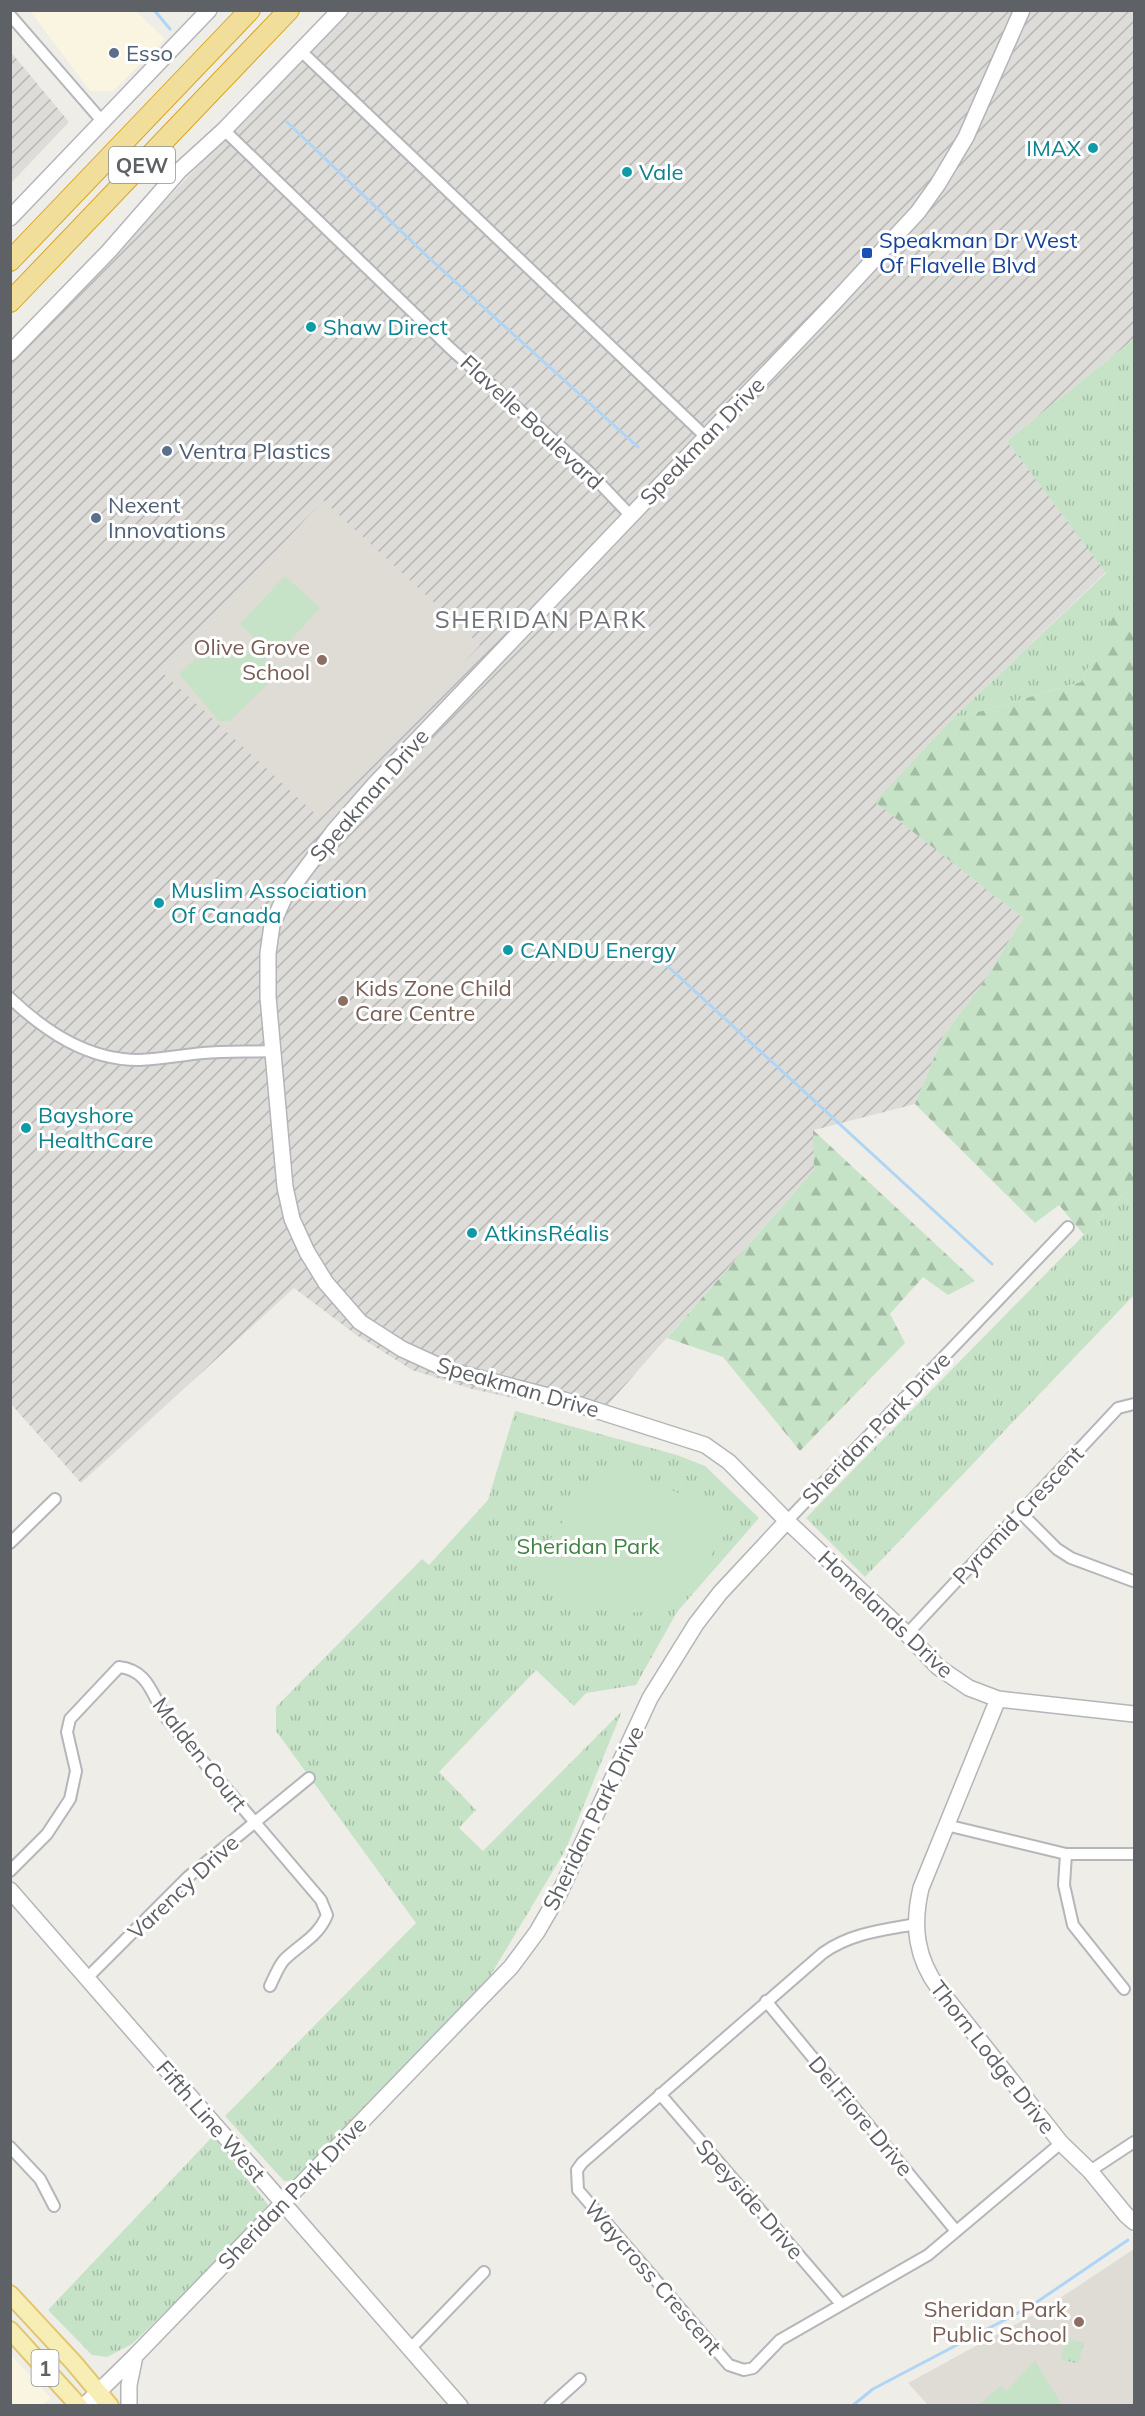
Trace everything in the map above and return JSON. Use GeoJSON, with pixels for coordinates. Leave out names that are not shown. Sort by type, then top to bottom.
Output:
{"type":"FeatureCollection","features":[{"type":"Feature","properties":{"kind":"highway","name":"QEW"},"geometry":{"type":"LineString","coordinates":[[10,261],[250,10]]}},
{"type":"Feature","properties":{"kind":"highway","name":"QEW"},"geometry":{"type":"LineString","coordinates":[[10,302],[289,10]]}},
{"type":"Feature","properties":{"kind":"main road","name":"1"},"geometry":{"type":"LineString","coordinates":[[10,2294],[74,2362],[110,2406]]}},
{"type":"Feature","properties":{"kind":"main road","name":"1"},"geometry":{"type":"LineString","coordinates":[[10,2330],[79,2406]]}},
{"type":"Feature","properties":{"kind":"street"},"geometry":{"type":"LineString","coordinates":[[10,218],[209,10]]}},
{"type":"Feature","properties":{"kind":"street"},"geometry":{"type":"LineString","coordinates":[[10,353],[109,251],[179,171],[224,130],[302,52],[340,10]]}},
{"type":"Feature","properties":{"kind":"street","name":"Speakman Drive"},"geometry":{"type":"LineString","coordinates":[[787,1521],[729,1462],[705,1445],[564,1400],[447,1370],[402,1349],[360,1322],[326,1283],[307,1252],[292,1219],[283,1173],[267,997],[268,953],[272,925],[284,898],[334,831],[375,784],[918,213],[966,137],[1022,10]]}},
{"type":"Feature","properties":{"kind":"street"},"geometry":{"type":"LineString","coordinates":[[10,15],[102,121]]}},
{"type":"Feature","properties":{"kind":"street"},"geometry":{"type":"LineString","coordinates":[[302,52],[706,436]]}},
{"type":"Feature","properties":{"kind":"street","name":"Flavelle Boulevard"},"geometry":{"type":"LineString","coordinates":[[224,130],[451,349],[567,452],[631,516]]}},
{"type":"Feature","properties":{"kind":"street"},"geometry":{"type":"LineString","coordinates":[[10,998],[45,1029],[85,1050],[107,1056],[140,1060],[206,1053],[272,1051]]}},
{"type":"Feature","properties":{"kind":"street","name":"Sheridan Park Drive"},"geometry":{"type":"LineString","coordinates":[[84,2406],[481,2000],[525,1950],[560,1894],[650,1698],[696,1624],[720,1593],[787,1521],[1068,1227]]}},
{"type":"Feature","properties":{"kind":"street","name":"Pyramid Crescent"},"geometry":{"type":"LineString","coordinates":[[907,1634],[1118,1408],[1134,1404]]}},
{"type":"Feature","properties":{"kind":"street"},"geometry":{"type":"LineString","coordinates":[[10,1543],[55,1499]]}},
{"type":"Feature","properties":{"kind":"street"},"geometry":{"type":"LineString","coordinates":[[1020,1512],[1057,1549],[1071,1558],[1133,1581]]}},
{"type":"Feature","properties":{"kind":"street","name":"Homelands Drive"},"geometry":{"type":"LineString","coordinates":[[787,1521],[907,1634],[938,1667],[969,1688],[998,1699],[1134,1714]]}},
{"type":"Feature","properties":{"kind":"street","name":"Malden Court"},"geometry":{"type":"LineString","coordinates":[[10,1871],[47,1834],[70,1799],[76,1771],[67,1732],[70,1719],[118,1667],[132,1669],[142,1676],[167,1719],[321,1900],[327,1915],[315,1935],[283,1962],[270,1986]]}},
{"type":"Feature","properties":{"kind":"street","name":"Thorn Lodge Drive"},"geometry":{"type":"LineString","coordinates":[[998,1699],[921,1888],[916,1909],[918,1945],[926,1971],[1061,2143],[1090,2171],[1134,2222]]}},
{"type":"Feature","properties":{"kind":"street","name":"Varency Drive"},"geometry":{"type":"LineString","coordinates":[[88,1977],[188,1877],[309,1778]]}},
{"type":"Feature","properties":{"kind":"street"},"geometry":{"type":"LineString","coordinates":[[946,1825],[1066,1854],[1134,1854]]}},
{"type":"Feature","properties":{"kind":"street"},"geometry":{"type":"LineString","coordinates":[[1066,1854],[1064,1885],[1073,1925],[1124,1989]]}},
{"type":"Feature","properties":{"kind":"street","name":"Fifth Line West"},"geometry":{"type":"LineString","coordinates":[[10,1890],[460,2406]]}},
{"type":"Feature","properties":{"kind":"street","name":"Waycross Crescent"},"geometry":{"type":"LineString","coordinates":[[916,1924],[867,1932],[836,1944],[766,2001],[577,2170],[578,2190],[716,2350],[729,2364],[744,2370],[753,2368],[780,2340],[928,2255],[1061,2143]]}},
{"type":"Feature","properties":{"kind":"street","name":"Del Fiore Drive"},"geometry":{"type":"LineString","coordinates":[[766,2001],[956,2231]]}},
{"type":"Feature","properties":{"kind":"street","name":"Speyside Drive"},"geometry":{"type":"LineString","coordinates":[[660,2094],[841,2304]]}},
{"type":"Feature","properties":{"kind":"street"},"geometry":{"type":"LineString","coordinates":[[1090,2171],[1134,2142]]}},
{"type":"Feature","properties":{"kind":"street"},"geometry":{"type":"LineString","coordinates":[[10,2147],[40,2179],[54,2206]]}},
{"type":"Feature","properties":{"kind":"street"},"geometry":{"type":"LineString","coordinates":[[410,2349],[484,2272]]}},
{"type":"Feature","properties":{"kind":"street"},"geometry":{"type":"LineString","coordinates":[[129,2406],[129,2385],[135,2356]]}},
{"type":"Feature","properties":{"kind":"street"},"geometry":{"type":"LineString","coordinates":[[550,2406],[580,2379]]}},
{"type":"Feature","properties":{"kind":"shaded area"},"geometry":{"type":"Polygon","coordinates":[[[30,11],[136,11],[165,39],[113,91],[90,91],[30,11]]]}},
{"type":"Feature","properties":{"kind":"shaded area"},"geometry":{"type":"Polygon","coordinates":[[[342,11],[1134,11],[1134,339],[1007,441],[1106,572],[951,720],[876,802],[1023,918],[985,980],[943,1036],[915,1104],[814,1130],[814,1170],[598,1416],[472,1389],[412,1370],[355,1334],[294,1288],[81,1483],[11,1404],[11,362],[342,11]]]}},
{"type":"Feature","properties":{"kind":"shaded area"},"geometry":{"type":"Polygon","coordinates":[[[10,51],[69,122],[11,183],[10,183],[10,51]]]}},
{"type":"Feature","properties":{"kind":"shaded area","name":"Olive Grove School"},"geometry":{"type":"Polygon","coordinates":[[[323,500],[480,645],[320,818],[164,674],[323,500]]]}},
{"type":"Feature","properties":{"kind":"shaded area","name":"Sheridan Park Public School"},"geometry":{"type":"Polygon","coordinates":[[[1134,2249],[1134,2405],[928,2405],[908,2383],[1042,2310],[1134,2249]]]}},
{"type":"Feature","properties":{"kind":"shaded area"},"geometry":{"type":"Polygon","coordinates":[[[10,2354],[51,2398],[42,2405],[11,2405],[10,2354]]]}},
{"type":"Feature","properties":{"kind":"green space"},"geometry":{"type":"Polygon","coordinates":[[[1134,339],[1134,615],[1116,612],[1081,682],[951,720],[1106,573],[1007,441],[1134,339]]]}},
{"type":"Feature","properties":{"kind":"green space"},"geometry":{"type":"Polygon","coordinates":[[[285,576],[320,608],[275,657],[240,624],[285,576]]]}},
{"type":"Feature","properties":{"kind":"green space"},"geometry":{"type":"Polygon","coordinates":[[[1116,611],[1134,615],[1134,1184],[1084,1235],[1059,1205],[1035,1223],[915,1104],[943,1036],[985,980],[1023,918],[875,802],[951,720],[1081,682],[1116,611]]]}},
{"type":"Feature","properties":{"kind":"green space"},"geometry":{"type":"Polygon","coordinates":[[[216,650],[235,650],[259,655],[282,670],[230,721],[219,721],[179,674],[194,660],[216,650]]]}},
{"type":"Feature","properties":{"kind":"green space"},"geometry":{"type":"Polygon","coordinates":[[[813,1130],[975,1281],[948,1295],[923,1277],[890,1314],[905,1343],[800,1451],[723,1357],[667,1338],[814,1170],[813,1130]]]}},
{"type":"Feature","properties":{"kind":"green space"},"geometry":{"type":"Polygon","coordinates":[[[1134,1184],[1134,1295],[865,1577],[806,1518],[1134,1184]]]}},
{"type":"Feature","properties":{"kind":"green space","name":"Sheridan Park"},"geometry":{"type":"Polygon","coordinates":[[[515,1411],[677,1455],[705,1466],[759,1518],[677,1612],[636,1685],[586,1693],[574,1706],[536,1670],[439,1772],[476,1810],[459,1828],[483,1851],[622,1711],[566,1849],[489,1978],[449,2026],[299,2182],[284,2181],[225,2116],[416,1923],[276,1731],[276,1707],[422,1559],[429,1565],[488,1500],[515,1411]]]}},
{"type":"Feature","properties":{"kind":"green space","name":"Sheridan Park"},"geometry":{"type":"Polygon","coordinates":[[[613,1463],[734,1519],[709,1559],[688,1584],[677,1595],[646,1611],[614,1612],[579,1605],[563,1598],[526,1573],[601,1468],[613,1463]]]}},
{"type":"Feature","properties":{"kind":"green space"},"geometry":{"type":"Polygon","coordinates":[[[213,2136],[269,2206],[267,2214],[132,2344],[107,2357],[92,2355],[48,2310],[213,2136]]]}},
{"type":"Feature","properties":{"kind":"green space"},"geometry":{"type":"Polygon","coordinates":[[[1067,2338],[1084,2343],[1078,2364],[1061,2359],[1067,2338]]]}},
{"type":"Feature","properties":{"kind":"green space"},"geometry":{"type":"Polygon","coordinates":[[[1035,2360],[1062,2405],[978,2405],[1001,2386],[1006,2392],[1035,2360]]]}},
{"type":"Feature","properties":{"kind":"waterway"},"geometry":{"type":"LineString","coordinates":[[154,10],[170,29]]}},
{"type":"Feature","properties":{"kind":"waterway"},"geometry":{"type":"LineString","coordinates":[[287,122],[429,258],[638,447]]}},
{"type":"Feature","properties":{"kind":"waterway"},"geometry":{"type":"LineString","coordinates":[[650,950],[992,1264]]}},
{"type":"Feature","properties":{"kind":"waterway"},"geometry":{"type":"LineString","coordinates":[[852,2406],[873,2389],[1031,2306],[1128,2240]]}},
{"type":"Feature","properties":{"kind":"place","name":"Esso"},"geometry":{"type":"Point","coordinates":[114,53]}},
{"type":"Feature","properties":{"kind":"place","name":"IMAX"},"geometry":{"type":"Point","coordinates":[1093,148]}},
{"type":"Feature","properties":{"kind":"place","name":"Vale"},"geometry":{"type":"Point","coordinates":[627,172]}},
{"type":"Feature","properties":{"kind":"place","name":"Speakman Dr West Of Flavelle Blvd"},"geometry":{"type":"Point","coordinates":[867,253]}},
{"type":"Feature","properties":{"kind":"place","name":"Shaw Direct"},"geometry":{"type":"Point","coordinates":[311,327]}},
{"type":"Feature","properties":{"kind":"place","name":"Ventra Plastics"},"geometry":{"type":"Point","coordinates":[167,451]}},
{"type":"Feature","properties":{"kind":"place","name":"Nexent Innovations"},"geometry":{"type":"Point","coordinates":[96,518]}},
{"type":"Feature","properties":{"kind":"place","name":"Olive Grove School"},"geometry":{"type":"Point","coordinates":[322,660]}},
{"type":"Feature","properties":{"kind":"place","name":"Muslim Association Of Canada"},"geometry":{"type":"Point","coordinates":[159,903]}},
{"type":"Feature","properties":{"kind":"place","name":"CANDU Energy"},"geometry":{"type":"Point","coordinates":[508,950]}},
{"type":"Feature","properties":{"kind":"place","name":"Kids Zone Child Care Centre"},"geometry":{"type":"Point","coordinates":[343,1001]}},
{"type":"Feature","properties":{"kind":"place","name":"Bayshore HealthCare"},"geometry":{"type":"Point","coordinates":[26,1128]}},
{"type":"Feature","properties":{"kind":"place","name":"AtkinsRéalis"},"geometry":{"type":"Point","coordinates":[472,1233]}},
{"type":"Feature","properties":{"kind":"place","name":"Sheridan Park Public School"},"geometry":{"type":"Point","coordinates":[1079,2322]}},
{"type":"Feature","properties":{"kind":"district","name":"SHERIDAN PARK"},"geometry":{"type":"Point","coordinates":[541,619]}}]}
